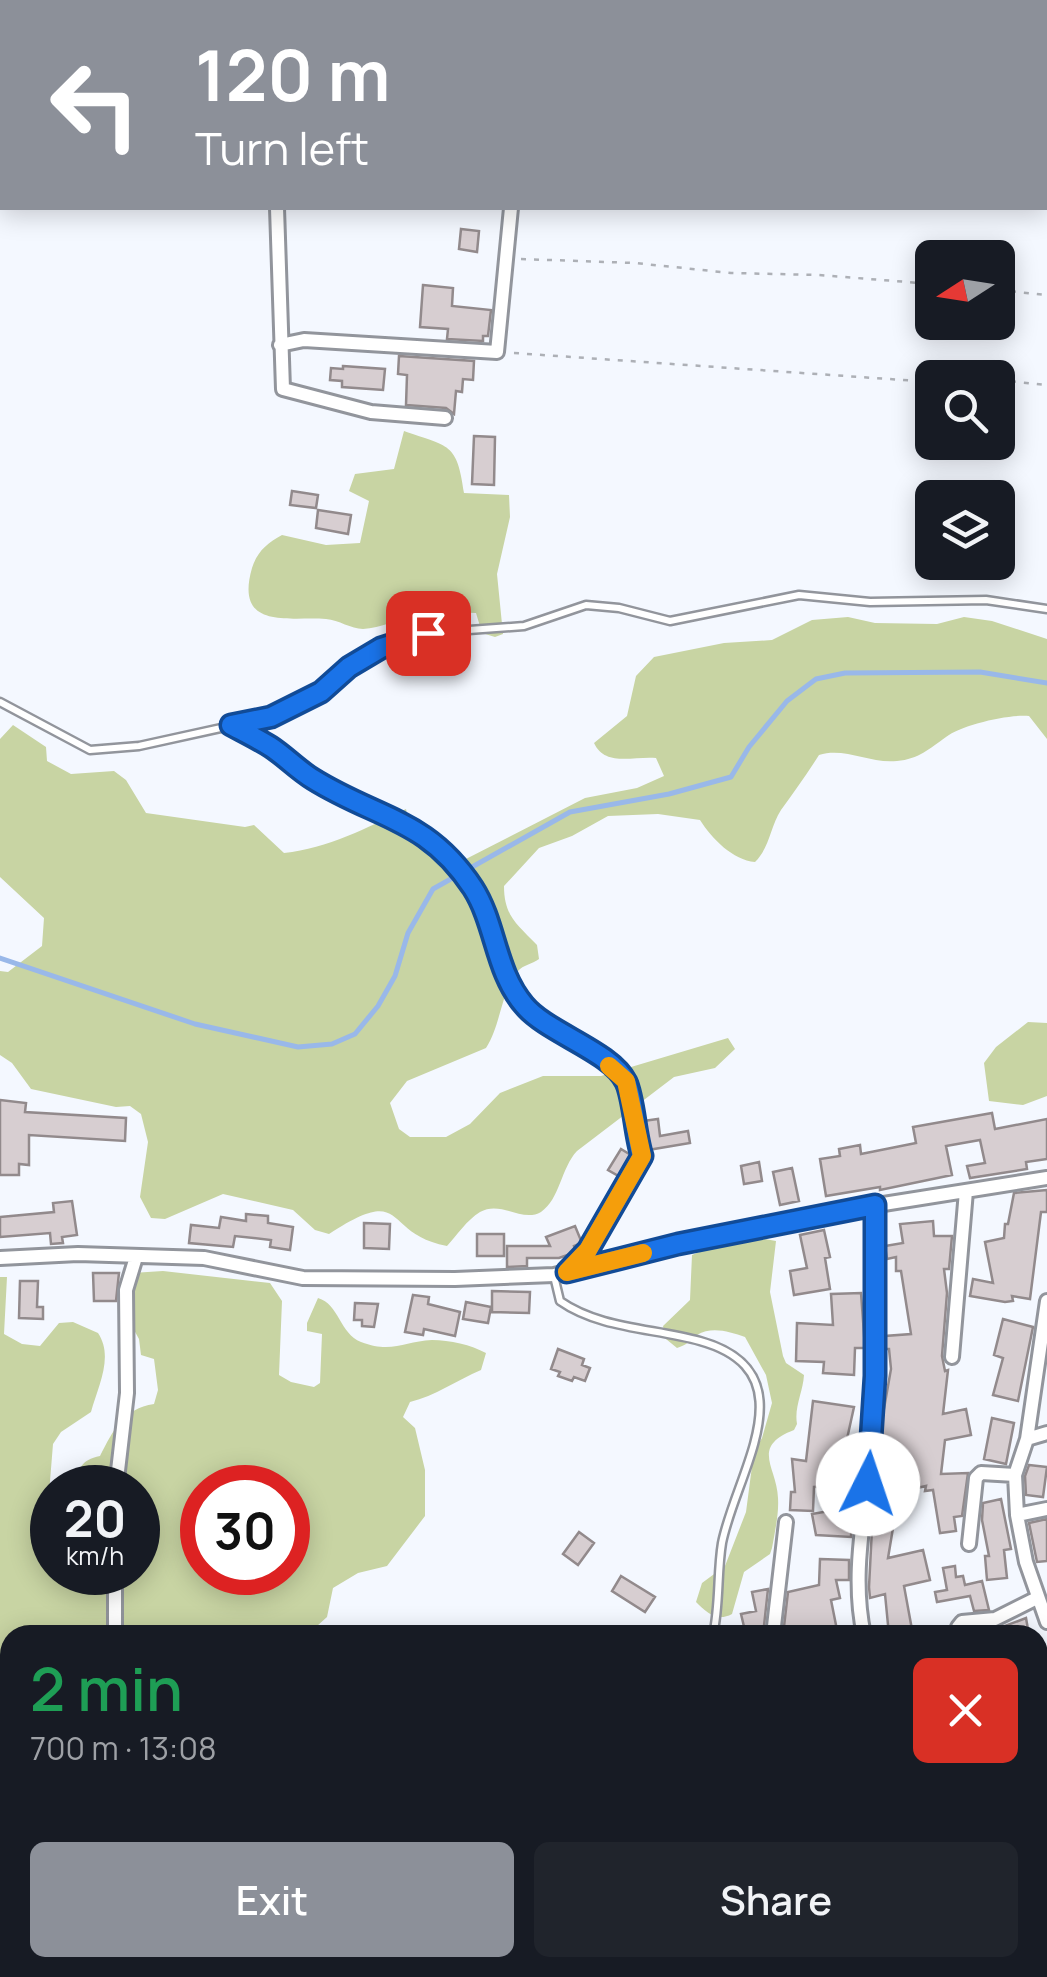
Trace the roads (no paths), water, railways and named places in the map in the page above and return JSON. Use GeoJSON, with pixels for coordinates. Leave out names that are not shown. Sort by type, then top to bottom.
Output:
{"type":"FeatureCollection","features":[{"type":"Feature","properties":{"kind":"street"},"geometry":{"type":"LineString","coordinates":[[277,210],[282,389],[371,412],[446,418]]}},
{"type":"Feature","properties":{"kind":"street"},"geometry":{"type":"LineString","coordinates":[[280,345],[304,340],[497,352],[511,210]]}},
{"type":"Feature","properties":{"kind":"street"},"geometry":{"type":"LineString","coordinates":[[0,1258],[78,1254],[204,1258],[303,1278],[469,1279],[560,1273],[678,1244],[875,1205],[1047,1178]]}},
{"type":"Feature","properties":{"kind":"street"},"geometry":{"type":"LineString","coordinates":[[952,1357],[966,1191]]}},
{"type":"Feature","properties":{"kind":"street"},"geometry":{"type":"LineString","coordinates":[[862,1625],[858,1555],[868,1484],[875,1376],[875,1205]]}},
{"type":"Feature","properties":{"kind":"street"},"geometry":{"type":"LineString","coordinates":[[119,1465],[127,1394],[126,1290],[136,1257]]}},
{"type":"Feature","properties":{"kind":"street"},"geometry":{"type":"LineString","coordinates":[[1047,1301],[1027,1439],[1015,1475],[1017,1515],[1037,1598],[1047,1622]]}},
{"type":"Feature","properties":{"kind":"street"},"geometry":{"type":"LineString","coordinates":[[1027,1439],[1047,1433]]}},
{"type":"Feature","properties":{"kind":"street"},"geometry":{"type":"LineString","coordinates":[[969,1544],[976,1478],[982,1473],[1015,1475]]}},
{"type":"Feature","properties":{"kind":"street"},"geometry":{"type":"LineString","coordinates":[[1017,1515],[1047,1509]]}},
{"type":"Feature","properties":{"kind":"street"},"geometry":{"type":"LineString","coordinates":[[774,1625],[786,1522]]}},
{"type":"Feature","properties":{"kind":"street"},"geometry":{"type":"LineString","coordinates":[[115,1595],[115,1625]]}},
{"type":"Feature","properties":{"kind":"street"},"geometry":{"type":"LineString","coordinates":[[961,1625],[995,1619],[1037,1598]]}},
{"type":"Feature","properties":{"kind":"lane"},"geometry":{"type":"LineString","coordinates":[[0,702],[90,750],[139,746],[271,717],[321,692],[349,667],[381,648],[428,633],[524,626],[586,605],[670,620],[799,595],[870,602],[986,600],[1047,609]]}},
{"type":"Feature","properties":{"kind":"lane"},"geometry":{"type":"LineString","coordinates":[[231,725],[272,748],[310,778],[433,840],[456,863],[476,892],[503,972],[524,1006],[551,1028],[594,1051],[626,1081],[642,1156],[588,1250],[560,1273],[560,1300],[574,1310],[610,1323],[707,1342],[744,1362],[756,1380],[761,1426],[722,1543],[714,1625]]}},
{"type":"Feature","properties":{"kind":"waterway"},"geometry":{"type":"LineString","coordinates":[[0,958],[195,1024],[298,1047],[332,1044],[355,1034],[378,1006],[395,976],[408,933],[433,889],[570,812],[669,794],[731,777],[749,747],[787,701],[816,679],[845,673],[980,672],[1047,683]]}}]}
